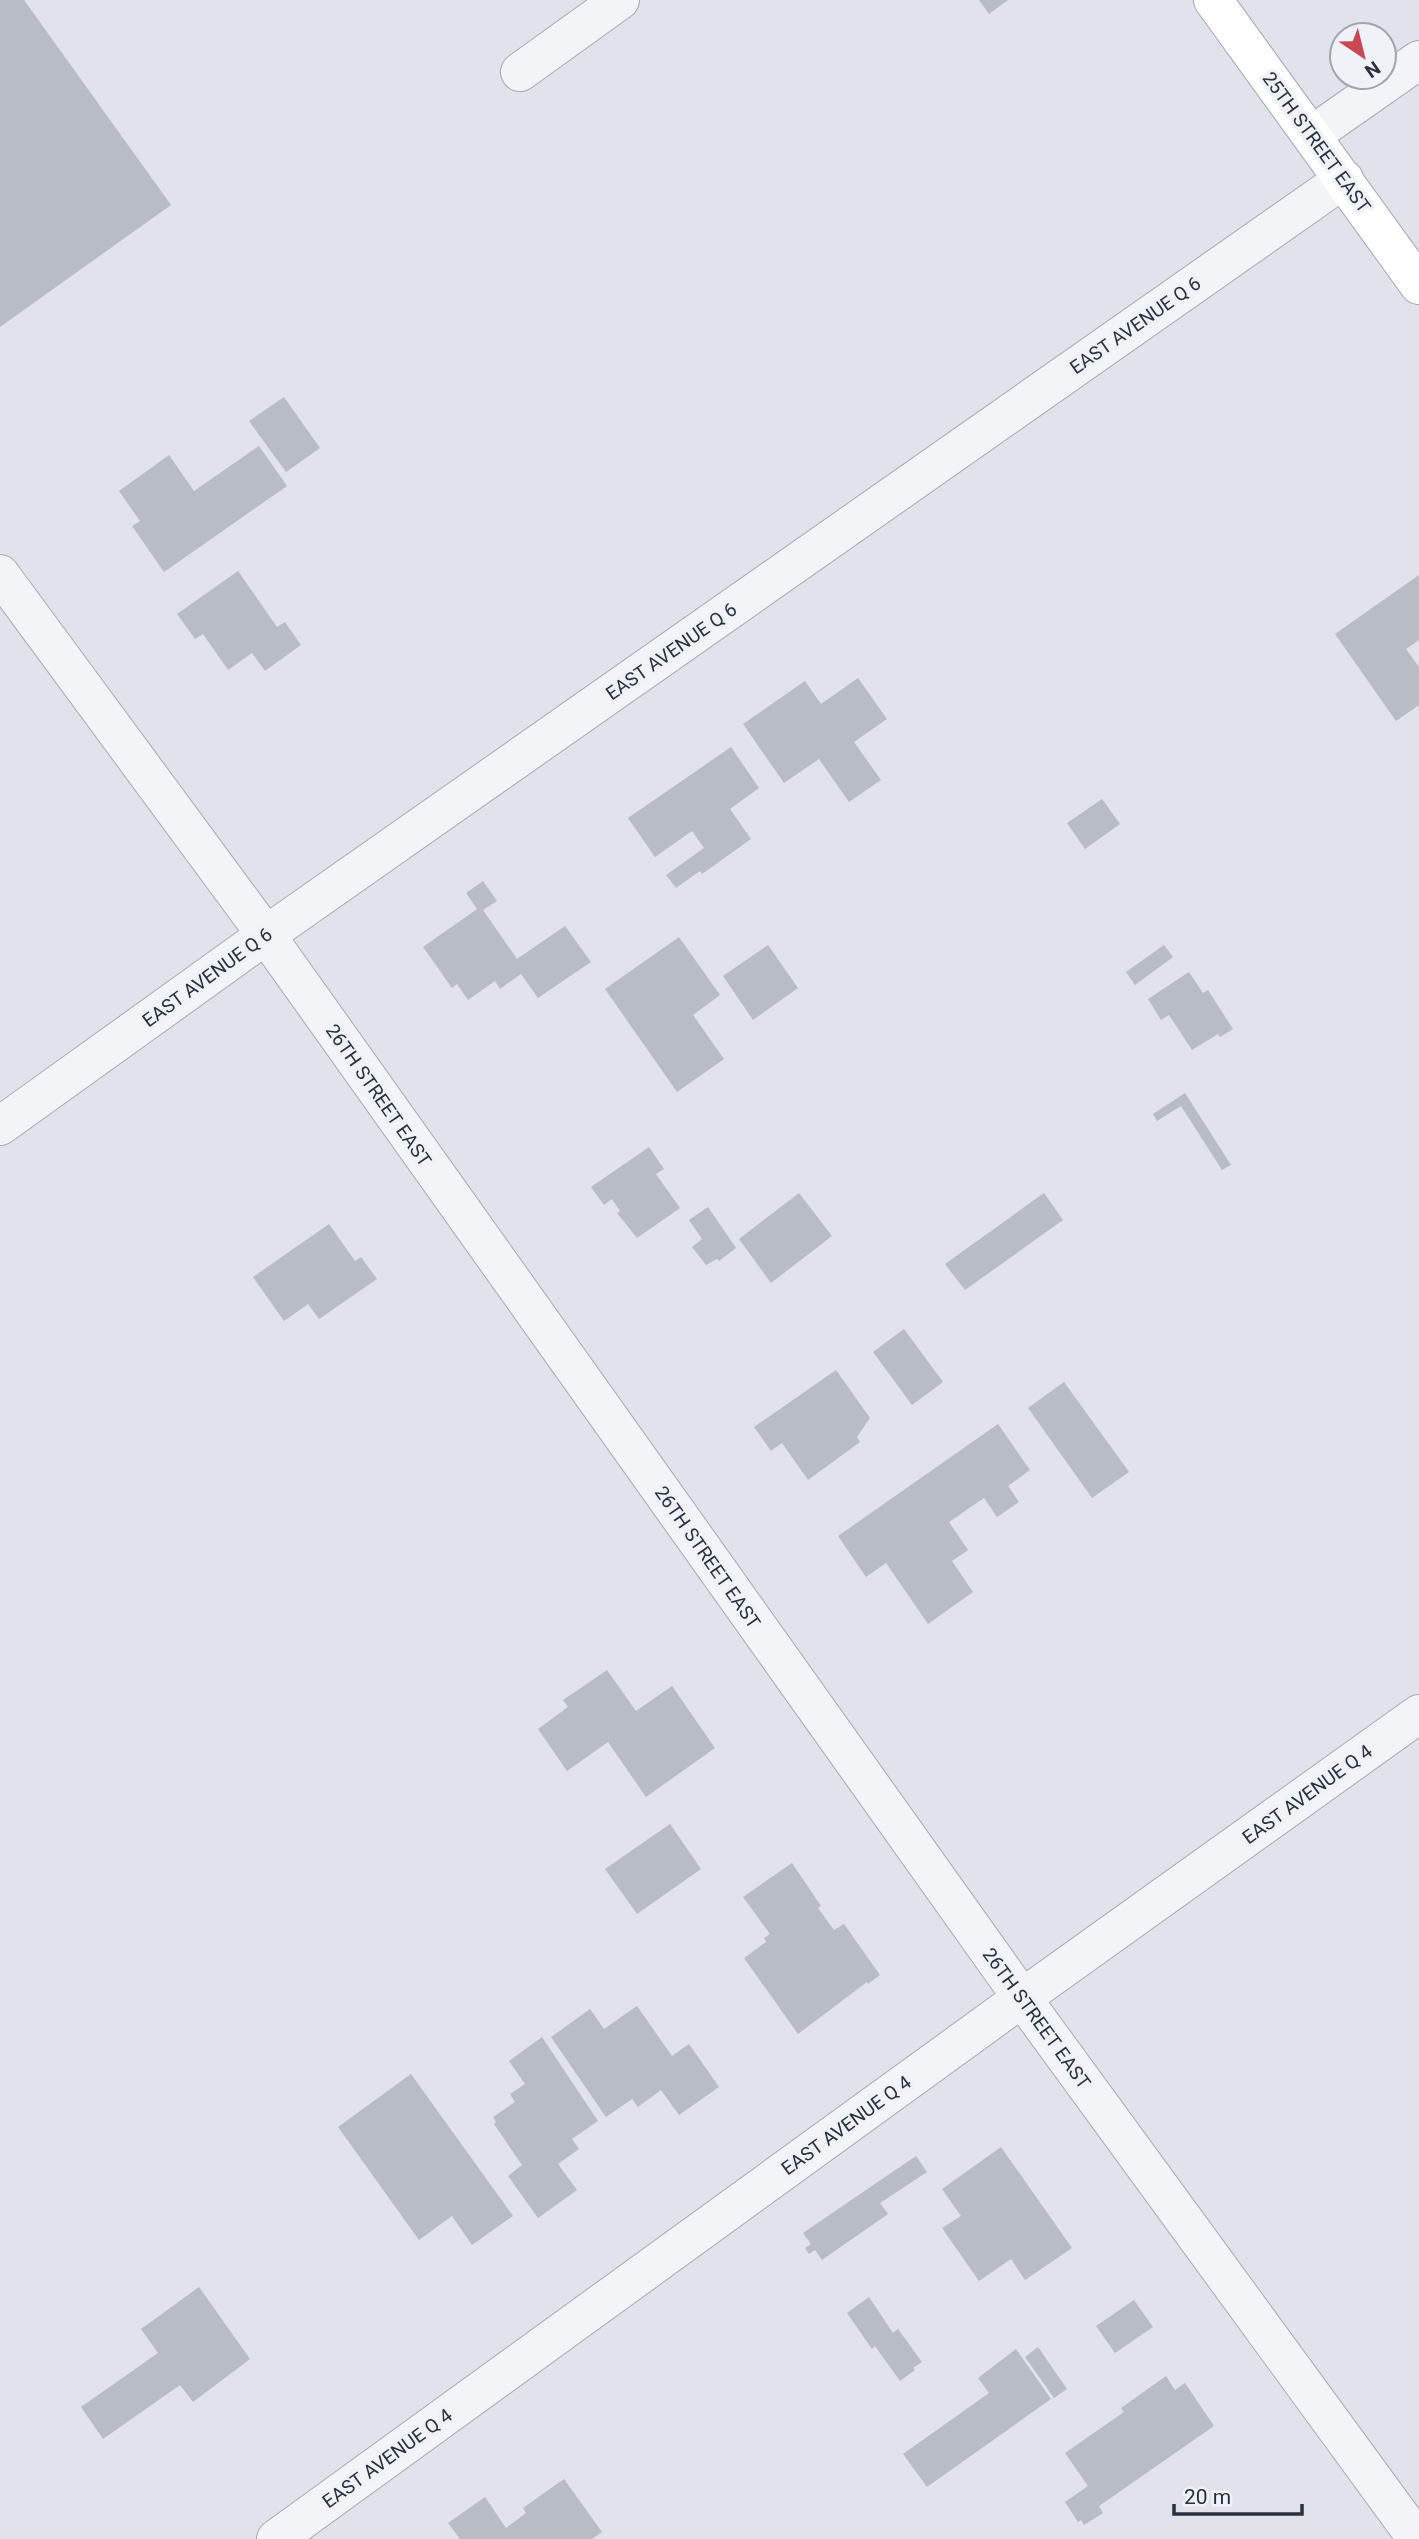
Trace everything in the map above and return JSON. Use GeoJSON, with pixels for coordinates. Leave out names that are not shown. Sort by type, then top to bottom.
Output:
{"type":"FeatureCollection","features":[{"type":"Feature","properties":{"kind":"main road","name":"25TH STREET EAST"},"geometry":{"type":"LineString","coordinates":[[1213,0],[1419,285]]}},
{"type":"Feature","properties":{"kind":"street"},"geometry":{"type":"LineString","coordinates":[[520,72],[620,0]]}},
{"type":"Feature","properties":{"kind":"street"},"geometry":{"type":"LineString","coordinates":[[1312,135],[1419,61]]}},
{"type":"Feature","properties":{"kind":"street","name":"EAST AVENUE Q 6"},"geometry":{"type":"LineString","coordinates":[[0,1126],[266,935],[1344,179]]}},
{"type":"Feature","properties":{"kind":"street","name":"26TH STREET EAST"},"geometry":{"type":"LineString","coordinates":[[0,574],[266,935],[1022,1998],[1417,2539]]}},
{"type":"Feature","properties":{"kind":"street","name":"EAST AVENUE Q 4"},"geometry":{"type":"LineString","coordinates":[[276,2539],[1419,1714]]}},
{"type":"Feature","properties":{"kind":"building"},"geometry":{"type":"Polygon","coordinates":[[[0,0],[24,0],[171,205],[0,327],[0,0]]]}},
{"type":"Feature","properties":{"kind":"building"},"geometry":{"type":"Polygon","coordinates":[[[979,0],[1008,0],[989,14],[979,0]]]}},
{"type":"Feature","properties":{"kind":"building"},"geometry":{"type":"Polygon","coordinates":[[[284,397],[320,448],[286,472],[249,421],[284,397]]]}},
{"type":"Feature","properties":{"kind":"building"},"geometry":{"type":"Polygon","coordinates":[[[259,446],[287,486],[164,572],[132,526],[140,521],[119,491],[169,455],[194,491],[259,446]]]}},
{"type":"Feature","properties":{"kind":"building"},"geometry":{"type":"Polygon","coordinates":[[[238,571],[277,627],[285,622],[301,645],[265,671],[252,653],[228,670],[203,634],[195,639],[177,614],[238,571]]]}},
{"type":"Feature","properties":{"kind":"building"},"geometry":{"type":"Polygon","coordinates":[[[1419,575],[1419,640],[1406,649],[1419,667],[1419,705],[1396,721],[1335,634],[1419,575]]]}},
{"type":"Feature","properties":{"kind":"building"},"geometry":{"type":"Polygon","coordinates":[[[858,678],[887,719],[854,742],[881,780],[849,802],[819,759],[784,783],[743,724],[805,681],[821,704],[858,678]]]}},
{"type":"Feature","properties":{"kind":"building"},"geometry":{"type":"Polygon","coordinates":[[[731,747],[759,788],[730,809],[751,839],[702,874],[700,871],[676,888],[666,875],[704,848],[692,831],[655,857],[628,818],[731,747]]]}},
{"type":"Feature","properties":{"kind":"building"},"geometry":{"type":"Polygon","coordinates":[[[1102,799],[1120,824],[1085,849],[1067,823],[1102,799]]]}},
{"type":"Feature","properties":{"kind":"building"},"geometry":{"type":"Polygon","coordinates":[[[483,881],[497,901],[483,910],[517,959],[565,926],[591,962],[538,998],[521,974],[500,989],[495,981],[468,1000],[457,984],[452,988],[423,947],[477,909],[466,893],[483,881]]]}},
{"type":"Feature","properties":{"kind":"building"},"geometry":{"type":"Polygon","coordinates":[[[679,937],[720,995],[693,1015],[724,1059],[677,1092],[605,989],[679,937]]]}},
{"type":"Feature","properties":{"kind":"building"},"geometry":{"type":"Polygon","coordinates":[[[768,945],[798,988],[753,1020],[723,976],[768,945]]]}},
{"type":"Feature","properties":{"kind":"building"},"geometry":{"type":"Polygon","coordinates":[[[1164,945],[1173,957],[1135,985],[1126,972],[1164,945]]]}},
{"type":"Feature","properties":{"kind":"building"},"geometry":{"type":"Polygon","coordinates":[[[1189,972],[1203,993],[1208,990],[1233,1029],[1220,1037],[1218,1034],[1192,1050],[1169,1015],[1161,1020],[1148,999],[1189,972]]]}},
{"type":"Feature","properties":{"kind":"building"},"geometry":{"type":"Polygon","coordinates":[[[1185,1093],[1231,1165],[1222,1170],[1181,1106],[1157,1121],[1153,1114],[1185,1093]]]}},
{"type":"Feature","properties":{"kind":"building"},"geometry":{"type":"Polygon","coordinates":[[[649,1147],[664,1169],[656,1174],[680,1208],[637,1238],[617,1213],[620,1211],[612,1199],[604,1205],[591,1187],[649,1147]]]}},
{"type":"Feature","properties":{"kind":"building"},"geometry":{"type":"Polygon","coordinates":[[[799,1193],[832,1236],[771,1283],[739,1239],[799,1193]]]}},
{"type":"Feature","properties":{"kind":"building"},"geometry":{"type":"Polygon","coordinates":[[[1044,1193],[1063,1220],[965,1290],[945,1264],[1044,1193]]]}},
{"type":"Feature","properties":{"kind":"building"},"geometry":{"type":"Polygon","coordinates":[[[708,1207],[736,1248],[719,1261],[717,1259],[706,1265],[692,1247],[702,1239],[689,1220],[708,1207]]]}},
{"type":"Feature","properties":{"kind":"building"},"geometry":{"type":"Polygon","coordinates":[[[329,1224],[355,1261],[361,1257],[377,1279],[319,1319],[308,1304],[284,1321],[253,1277],[329,1224]]]}},
{"type":"Feature","properties":{"kind":"building"},"geometry":{"type":"Polygon","coordinates":[[[904,1329],[943,1382],[912,1405],[873,1352],[904,1329]]]}},
{"type":"Feature","properties":{"kind":"building"},"geometry":{"type":"Polygon","coordinates":[[[836,1370],[870,1418],[857,1437],[860,1442],[808,1480],[782,1443],[771,1451],[754,1427],[836,1370]]]}},
{"type":"Feature","properties":{"kind":"building"},"geometry":{"type":"Polygon","coordinates":[[[1064,1382],[1129,1472],[1092,1498],[1028,1408],[1064,1382]]]}},
{"type":"Feature","properties":{"kind":"building"},"geometry":{"type":"Polygon","coordinates":[[[998,1424],[1030,1470],[1008,1486],[1019,1502],[997,1517],[984,1498],[949,1522],[968,1550],[952,1561],[973,1592],[928,1624],[886,1563],[866,1577],[838,1536],[998,1424]]]}},
{"type":"Feature","properties":{"kind":"building"},"geometry":{"type":"Polygon","coordinates":[[[607,1670],[636,1711],[672,1686],[715,1748],[646,1797],[608,1742],[567,1771],[538,1729],[568,1707],[563,1700],[607,1670]]]}},
{"type":"Feature","properties":{"kind":"building"},"geometry":{"type":"Polygon","coordinates":[[[670,1824],[701,1869],[637,1914],[605,1869],[670,1824]]]}},
{"type":"Feature","properties":{"kind":"building"},"geometry":{"type":"Polygon","coordinates":[[[792,1863],[834,1930],[844,1924],[880,1975],[798,2034],[744,1958],[766,1942],[764,1938],[770,1934],[743,1897],[792,1863]]]}},
{"type":"Feature","properties":{"kind":"building"},"geometry":{"type":"Polygon","coordinates":[[[637,2006],[672,2056],[689,2044],[719,2087],[679,2115],[661,2090],[638,2107],[632,2099],[606,2117],[551,2037],[590,2009],[604,2029],[637,2006]]]}},
{"type":"Feature","properties":{"kind":"building"},"geometry":{"type":"Polygon","coordinates":[[[542,2037],[598,2121],[572,2139],[579,2149],[558,2164],[577,2190],[538,2218],[508,2176],[522,2165],[494,2124],[496,2122],[493,2117],[515,2102],[510,2094],[525,2084],[509,2061],[542,2037]]]}},
{"type":"Feature","properties":{"kind":"building"},"geometry":{"type":"Polygon","coordinates":[[[411,2074],[513,2216],[472,2245],[452,2216],[419,2240],[338,2127],[411,2074]]]}},
{"type":"Feature","properties":{"kind":"building"},"geometry":{"type":"Polygon","coordinates":[[[1001,2147],[1072,2248],[1025,2280],[1011,2259],[979,2281],[942,2228],[961,2216],[942,2189],[1001,2147]]]}},
{"type":"Feature","properties":{"kind":"building"},"geometry":{"type":"Polygon","coordinates":[[[916,2156],[927,2172],[880,2203],[888,2214],[822,2260],[815,2250],[809,2254],[805,2248],[811,2244],[803,2233],[916,2156]]]}},
{"type":"Feature","properties":{"kind":"building"},"geometry":{"type":"Polygon","coordinates":[[[199,2287],[250,2359],[193,2402],[180,2385],[103,2439],[81,2407],[158,2353],[141,2329],[199,2287]]]}},
{"type":"Feature","properties":{"kind":"building"},"geometry":{"type":"Polygon","coordinates":[[[869,2297],[893,2333],[898,2329],[922,2362],[900,2381],[875,2346],[872,2349],[847,2313],[869,2297]]]}},
{"type":"Feature","properties":{"kind":"building"},"geometry":{"type":"Polygon","coordinates":[[[1134,2300],[1153,2327],[1115,2353],[1096,2326],[1134,2300]]]}},
{"type":"Feature","properties":{"kind":"building"},"geometry":{"type":"Polygon","coordinates":[[[1038,2347],[1067,2389],[1054,2398],[1025,2357],[1038,2347]]]}},
{"type":"Feature","properties":{"kind":"building"},"geometry":{"type":"Polygon","coordinates":[[[1016,2349],[1051,2399],[927,2487],[903,2454],[989,2393],[978,2378],[1016,2349]]]}},
{"type":"Feature","properties":{"kind":"building"},"geometry":{"type":"Polygon","coordinates":[[[1166,2376],[1175,2390],[1185,2383],[1214,2426],[1099,2506],[1103,2513],[1084,2525],[1081,2520],[1078,2522],[1065,2502],[1088,2486],[1065,2453],[1124,2412],[1121,2408],[1166,2376]]]}},
{"type":"Feature","properties":{"kind":"building"},"geometry":{"type":"Polygon","coordinates":[[[564,2479],[602,2532],[592,2539],[460,2539],[448,2523],[485,2497],[506,2528],[526,2513],[523,2508],[564,2479]]]}}]}
